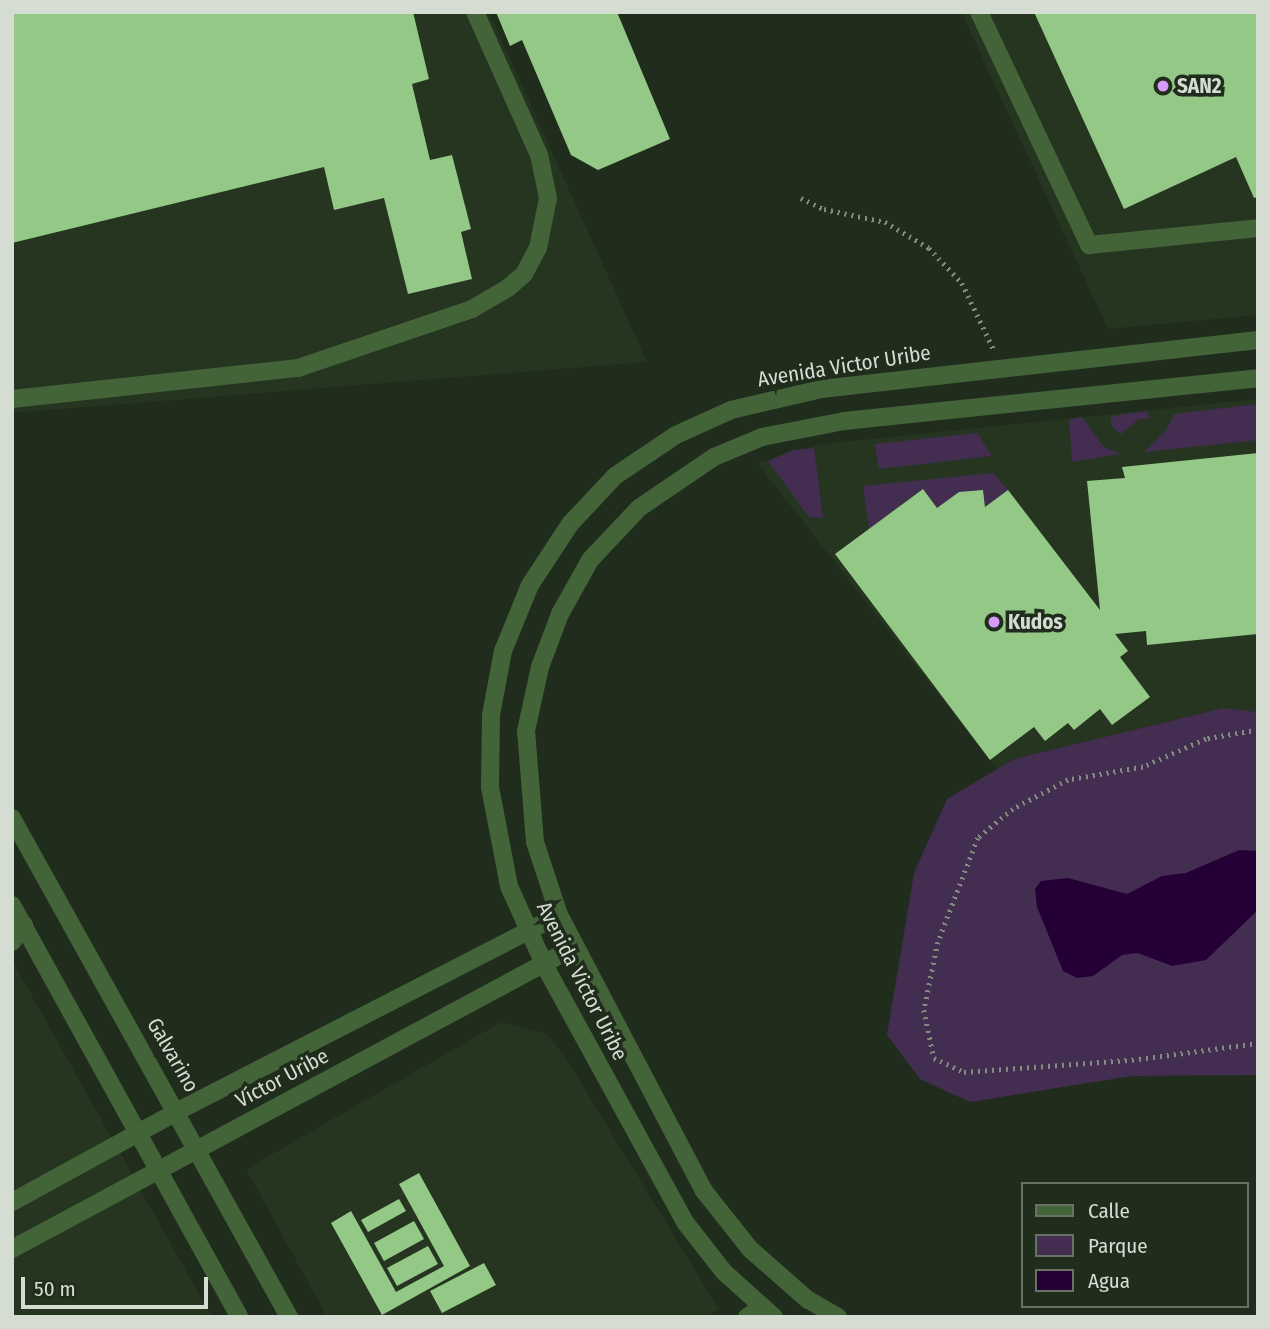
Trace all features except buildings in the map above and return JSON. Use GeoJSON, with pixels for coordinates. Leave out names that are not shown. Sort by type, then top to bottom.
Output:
{"type":"FeatureCollection","features":[{"type":"Feature","properties":{"kind":"street"},"geometry":{"type":"LineString","coordinates":[[12,399],[298,368],[472,309],[508,288],[524,274],[538,248],[548,198],[539,155],[475,12]]}},
{"type":"Feature","properties":{"kind":"street"},"geometry":{"type":"LineString","coordinates":[[979,12],[1089,245],[1258,228]]}},
{"type":"Feature","properties":{"kind":"street","name":"Avenida Victor Uribe"},"geometry":{"type":"LineString","coordinates":[[761,1313],[724,1272],[685,1222],[526,930],[509,886],[495,825],[488,749],[491,715],[512,622],[530,585],[570,524],[615,476],[645,454],[731,410],[790,393],[1000,367],[1258,340]]}},
{"type":"Feature","properties":{"kind":"street","name":"Avenida Victor Uribe"},"geometry":{"type":"LineString","coordinates":[[838,1317],[808,1300],[750,1249],[704,1191],[573,948],[542,872],[528,800],[526,731],[532,695],[548,640],[573,586],[605,541],[656,495],[714,457],[786,431],[1258,378]]}},
{"type":"Feature","properties":{"kind":"street","name":"Galvarino"},"geometry":{"type":"LineString","coordinates":[[12,818],[178,1111],[196,1150],[289,1317]]}},
{"type":"Feature","properties":{"kind":"street"},"geometry":{"type":"LineString","coordinates":[[12,905],[142,1133],[158,1173],[239,1317]]}},
{"type":"Feature","properties":{"kind":"street","name":"Víctor Uribe"},"geometry":{"type":"LineString","coordinates":[[12,1202],[178,1111],[559,915]]}},
{"type":"Feature","properties":{"kind":"street"},"geometry":{"type":"LineString","coordinates":[[12,942],[24,925]]}},
{"type":"Feature","properties":{"kind":"street","name":"Víctor Uribe"},"geometry":{"type":"LineString","coordinates":[[12,1249],[573,948]]}},
{"type":"Feature","properties":{"kind":"path"},"geometry":{"type":"LineString","coordinates":[[801,198],[824,209],[885,222],[929,248],[962,283],[1000,367]]}},
{"type":"Feature","properties":{"kind":"path"},"geometry":{"type":"LineString","coordinates":[[1258,730],[1206,739],[1143,767],[1068,780],[1004,816],[978,838],[938,942],[924,1010],[934,1058],[964,1072],[1139,1059],[1258,1043]]}},
{"type":"Feature","properties":{"kind":"shaded area"},"geometry":{"type":"Polygon","coordinates":[[[12,12],[489,12],[647,362],[12,413],[12,12]]]}},
{"type":"Feature","properties":{"kind":"shaded area"},"geometry":{"type":"Polygon","coordinates":[[[961,12],[1258,12],[1258,315],[1108,329],[961,12]]]}},
{"type":"Feature","properties":{"kind":"shaded area"},"geometry":{"type":"Polygon","coordinates":[[[1258,399],[1258,712],[1224,708],[1014,759],[997,769],[757,463],[822,444],[1258,399]]]}},
{"type":"Feature","properties":{"kind":"shaded area"},"geometry":{"type":"Polygon","coordinates":[[[12,960],[212,1317],[12,1317],[12,960]]]}},
{"type":"Feature","properties":{"kind":"shaded area"},"geometry":{"type":"Polygon","coordinates":[[[501,1022],[547,1034],[564,1055],[719,1309],[704,1317],[327,1317],[246,1169],[501,1022]]]}},
{"type":"Feature","properties":{"kind":"green space"},"geometry":{"type":"Polygon","coordinates":[[[1258,404],[1258,440],[1144,452],[1165,432],[1174,414],[1258,404]]]}},
{"type":"Feature","properties":{"kind":"green space"},"geometry":{"type":"Polygon","coordinates":[[[1148,411],[1149,419],[1139,419],[1121,434],[1111,426],[1111,416],[1148,411]]]}},
{"type":"Feature","properties":{"kind":"green space"},"geometry":{"type":"Polygon","coordinates":[[[1082,417],[1103,446],[1120,454],[1072,462],[1069,420],[1082,417]]]}},
{"type":"Feature","properties":{"kind":"green space"},"geometry":{"type":"Polygon","coordinates":[[[977,433],[992,456],[879,469],[875,444],[977,433]]]}},
{"type":"Feature","properties":{"kind":"green space"},"geometry":{"type":"Polygon","coordinates":[[[814,448],[823,518],[809,517],[768,461],[793,450],[814,448]]]}},
{"type":"Feature","properties":{"kind":"green space"},"geometry":{"type":"Polygon","coordinates":[[[993,473],[1008,490],[985,507],[983,490],[937,508],[922,489],[869,529],[863,486],[993,473]]]}},
{"type":"Feature","properties":{"kind":"green space"},"geometry":{"type":"Polygon","coordinates":[[[1224,708],[1258,712],[1258,1075],[1132,1076],[970,1102],[920,1079],[887,1035],[914,873],[947,799],[1014,759],[1224,708]]]}},
{"type":"Feature","properties":{"kind":"water"},"geometry":{"type":"Polygon","coordinates":[[[1239,850],[1258,851],[1258,910],[1206,960],[1172,966],[1138,953],[1122,955],[1093,976],[1077,978],[1063,971],[1037,907],[1035,889],[1041,881],[1068,878],[1127,894],[1162,876],[1186,873],[1239,850]]]}},
{"type":"Feature","properties":{"kind":"place","name":"SAN2"},"geometry":{"type":"Point","coordinates":[1163,86]}},
{"type":"Feature","properties":{"kind":"place","name":"Kudos"},"geometry":{"type":"Point","coordinates":[994,622]}}]}
